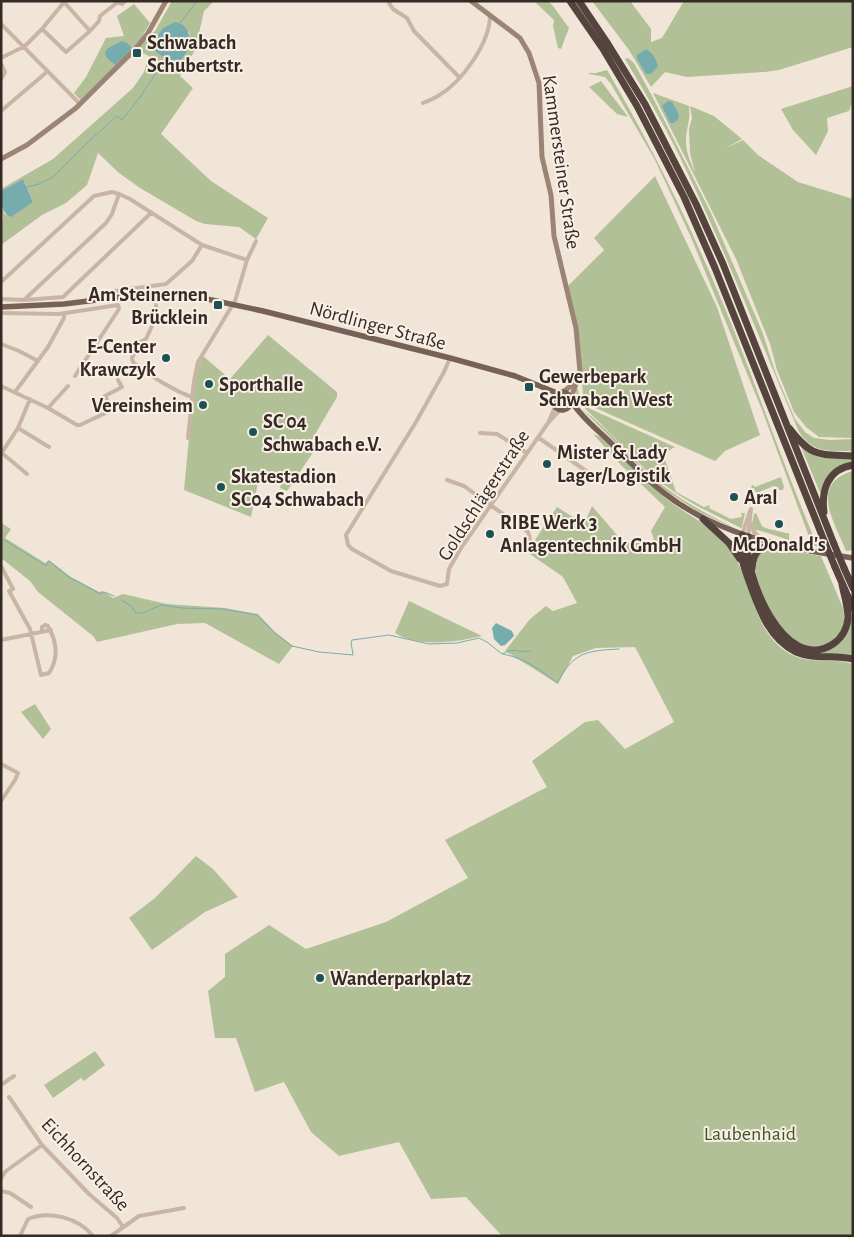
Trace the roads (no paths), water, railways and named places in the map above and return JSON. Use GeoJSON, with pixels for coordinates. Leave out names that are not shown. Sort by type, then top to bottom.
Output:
{"type":"FeatureCollection","features":[{"type":"Feature","properties":{"kind":"highway"},"geometry":{"type":"LineString","coordinates":[[570,1],[637,106],[684,197],[715,268],[853,608]]}},
{"type":"Feature","properties":{"kind":"highway"},"geometry":{"type":"LineString","coordinates":[[579,1],[645,104],[696,204],[723,264],[783,420],[853,588]]}},
{"type":"Feature","properties":{"kind":"highway"},"geometry":{"type":"LineString","coordinates":[[783,420],[802,444],[814,452],[826,456],[853,456]]}},
{"type":"Feature","properties":{"kind":"highway"},"geometry":{"type":"LineString","coordinates":[[826,525],[823,502],[825,486],[838,470],[853,465]]}},
{"type":"Feature","properties":{"kind":"highway"},"geometry":{"type":"LineString","coordinates":[[703,519],[729,543],[743,564]]}},
{"type":"Feature","properties":{"kind":"highway"},"geometry":{"type":"LineString","coordinates":[[745,536],[747,555],[762,601],[776,625],[799,645],[812,650],[831,646],[837,642],[845,631],[848,618],[842,584]]}},
{"type":"Feature","properties":{"kind":"highway"},"geometry":{"type":"LineString","coordinates":[[745,536],[741,548],[743,564],[756,603],[764,620],[783,643],[804,655],[853,658]]}},
{"type":"Feature","properties":{"kind":"highway"},"geometry":{"type":"LineString","coordinates":[[752,573],[753,558],[756,552],[761,548],[774,544]]}},
{"type":"Feature","properties":{"kind":"main road","name":"Nördlinger Straße"},"geometry":{"type":"LineString","coordinates":[[1,307],[55,304],[171,292],[233,304],[450,358]]}},
{"type":"Feature","properties":{"kind":"main road"},"geometry":{"type":"LineString","coordinates":[[450,358],[515,376],[539,387],[560,393],[571,400],[583,416],[654,485],[703,519],[764,542],[853,558]]}},
{"type":"Feature","properties":{"kind":"main road"},"geometry":{"type":"LineString","coordinates":[[539,387],[553,400],[557,408],[567,409],[583,416]]}},
{"type":"Feature","properties":{"kind":"main road"},"geometry":{"type":"LineString","coordinates":[[553,400],[560,393]]}},
{"type":"Feature","properties":{"kind":"main road"},"geometry":{"type":"LineString","coordinates":[[567,409],[571,400]]}},
{"type":"Feature","properties":{"kind":"street"},"geometry":{"type":"LineString","coordinates":[[42,29],[66,52],[90,31],[99,21],[100,16],[118,2],[122,4],[125,1]]}},
{"type":"Feature","properties":{"kind":"street"},"geometry":{"type":"LineString","coordinates":[[1,159],[27,145],[80,104],[137,47],[148,33],[166,1]]}},
{"type":"Feature","properties":{"kind":"street"},"geometry":{"type":"LineString","coordinates":[[391,1],[389,3],[394,9],[407,18],[414,31],[459,77]]}},
{"type":"Feature","properties":{"kind":"street","name":"Kammersteiner Straße"},"geometry":{"type":"LineString","coordinates":[[471,1],[520,38],[525,44],[539,83],[542,157],[551,195],[554,236],[576,328],[580,372],[571,400]]}},
{"type":"Feature","properties":{"kind":"street"},"geometry":{"type":"LineString","coordinates":[[1,58],[24,46],[42,29],[65,2],[90,31]]}},
{"type":"Feature","properties":{"kind":"street"},"geometry":{"type":"LineString","coordinates":[[423,103],[438,96],[459,77],[484,44],[490,26],[490,15]]}},
{"type":"Feature","properties":{"kind":"street"},"geometry":{"type":"LineString","coordinates":[[1,24],[80,104]]}},
{"type":"Feature","properties":{"kind":"street"},"geometry":{"type":"LineString","coordinates":[[1,64],[5,72],[1,79]]}},
{"type":"Feature","properties":{"kind":"street"},"geometry":{"type":"LineString","coordinates":[[1,111],[48,71]]}},
{"type":"Feature","properties":{"kind":"street"},"geometry":{"type":"LineString","coordinates":[[1,282],[94,196],[112,192],[130,199],[202,245],[247,260]]}},
{"type":"Feature","properties":{"kind":"street"},"geometry":{"type":"LineString","coordinates":[[24,300],[106,223],[112,214],[119,194]]}},
{"type":"Feature","properties":{"kind":"street"},"geometry":{"type":"LineString","coordinates":[[1,299],[24,300],[63,297],[151,213]]}},
{"type":"Feature","properties":{"kind":"street"},"geometry":{"type":"LineString","coordinates":[[188,438],[198,362],[233,304],[247,260],[256,241]]}},
{"type":"Feature","properties":{"kind":"street"},"geometry":{"type":"LineString","coordinates":[[115,291],[166,284],[192,261],[202,245]]}},
{"type":"Feature","properties":{"kind":"street"},"geometry":{"type":"LineString","coordinates":[[156,305],[157,315],[146,339],[140,342],[132,358],[133,362],[167,385],[192,397]]}},
{"type":"Feature","properties":{"kind":"street"},"geometry":{"type":"LineString","coordinates":[[1,313],[64,313],[118,306],[119,309],[108,328],[75,376]]}},
{"type":"Feature","properties":{"kind":"street"},"geometry":{"type":"LineString","coordinates":[[15,392],[55,334],[64,313]]}},
{"type":"Feature","properties":{"kind":"street"},"geometry":{"type":"LineString","coordinates":[[1,344],[19,350],[38,361]]}},
{"type":"Feature","properties":{"kind":"street","name":"Nördlinger Straße"},"geometry":{"type":"LineString","coordinates":[[447,584],[440,586],[391,571],[352,549],[348,545],[346,535],[413,428],[450,358]]}},
{"type":"Feature","properties":{"kind":"street"},"geometry":{"type":"LineString","coordinates":[[1,386],[48,408],[77,425],[84,424],[112,410],[105,396],[122,387],[118,380]]}},
{"type":"Feature","properties":{"kind":"street"},"geometry":{"type":"LineString","coordinates":[[560,393],[576,382]]}},
{"type":"Feature","properties":{"kind":"street"},"geometry":{"type":"LineString","coordinates":[[48,408],[68,386]]}},
{"type":"Feature","properties":{"kind":"street"},"geometry":{"type":"LineString","coordinates":[[27,474],[2,454],[18,428],[30,399]]}},
{"type":"Feature","properties":{"kind":"street","name":"Goldschlägerstraße"},"geometry":{"type":"LineString","coordinates":[[447,584],[450,570],[461,548],[539,438],[557,408]]}},
{"type":"Feature","properties":{"kind":"street"},"geometry":{"type":"LineString","coordinates":[[18,428],[49,447]]}},
{"type":"Feature","properties":{"kind":"street"},"geometry":{"type":"LineString","coordinates":[[480,433],[497,434],[527,453]]}},
{"type":"Feature","properties":{"kind":"street"},"geometry":{"type":"LineString","coordinates":[[539,438],[599,480]]}},
{"type":"Feature","properties":{"kind":"street"},"geometry":{"type":"LineString","coordinates":[[447,480],[464,486],[491,505],[528,532],[530,539]]}},
{"type":"Feature","properties":{"kind":"street"},"geometry":{"type":"LineString","coordinates":[[752,509],[750,524],[745,536],[752,509]]}},
{"type":"Feature","properties":{"kind":"street"},"geometry":{"type":"LineString","coordinates":[[750,524],[754,532],[764,542]]}},
{"type":"Feature","properties":{"kind":"street"},"geometry":{"type":"LineString","coordinates":[[1,566],[13,589],[9,591],[30,629],[30,634],[41,675],[49,673],[54,666],[55,640],[48,626],[42,627],[42,632],[30,634],[1,640]]}},
{"type":"Feature","properties":{"kind":"street"},"geometry":{"type":"LineString","coordinates":[[1,764],[18,773],[1,802]]}},
{"type":"Feature","properties":{"kind":"street"},"geometry":{"type":"LineString","coordinates":[[1,1085],[14,1076]]}},
{"type":"Feature","properties":{"kind":"street","name":"Eichhornstraße"},"geometry":{"type":"LineString","coordinates":[[9,1097],[42,1145],[89,1194],[117,1218],[123,1227]]}},
{"type":"Feature","properties":{"kind":"street"},"geometry":{"type":"LineString","coordinates":[[1,1178],[6,1171],[42,1145]]}},
{"type":"Feature","properties":{"kind":"street"},"geometry":{"type":"LineString","coordinates":[[1,1191],[10,1193],[31,1207]]}},
{"type":"Feature","properties":{"kind":"street"},"geometry":{"type":"LineString","coordinates":[[111,1236],[139,1216],[184,1208]]}},
{"type":"Feature","properties":{"kind":"street"},"geometry":{"type":"LineString","coordinates":[[20,1236],[28,1220],[42,1216],[69,1219],[82,1225],[93,1236]]}},
{"type":"Feature","properties":{"kind":"water"},"geometry":{"type":"Polygon","coordinates":[[[175,22],[187,30],[189,36],[188,49],[185,55],[177,61],[162,56],[151,46],[163,28],[175,22]]]}},
{"type":"Feature","properties":{"kind":"water"},"geometry":{"type":"Polygon","coordinates":[[[122,41],[132,48],[115,65],[106,57],[105,52],[108,48],[122,41]]]}},
{"type":"Feature","properties":{"kind":"water"},"geometry":{"type":"Polygon","coordinates":[[[646,49],[654,56],[658,66],[651,74],[646,74],[637,59],[637,55],[646,49]]]}},
{"type":"Feature","properties":{"kind":"water"},"geometry":{"type":"Polygon","coordinates":[[[668,101],[672,102],[678,112],[679,118],[674,123],[670,123],[662,106],[668,101]]]}},
{"type":"Feature","properties":{"kind":"water"},"geometry":{"type":"Polygon","coordinates":[[[23,179],[33,202],[11,217],[3,209],[1,191],[23,179]]]}},
{"type":"Feature","properties":{"kind":"water"},"geometry":{"type":"Polygon","coordinates":[[[496,623],[512,631],[514,636],[505,645],[501,646],[494,639],[492,628],[496,623]]]}},
{"type":"Feature","properties":{"kind":"waterway"},"geometry":{"type":"LineString","coordinates":[[180,23],[197,1]]}},
{"type":"Feature","properties":{"kind":"waterway"},"geometry":{"type":"LineString","coordinates":[[27,187],[39,184],[53,177],[117,116],[122,120],[163,63]]}},
{"type":"Feature","properties":{"kind":"waterway"},"geometry":{"type":"LineString","coordinates":[[1,538],[46,566],[49,561],[67,576],[101,594],[104,592],[114,596]]}},
{"type":"Feature","properties":{"kind":"waterway"},"geometry":{"type":"LineString","coordinates":[[121,600],[131,606],[136,613],[143,613],[161,605],[182,608],[222,609],[257,615],[275,633],[292,646],[319,652],[353,655],[352,640],[389,635],[429,644],[457,643],[479,638],[502,654],[514,650],[531,651]]}},
{"type":"Feature","properties":{"kind":"waterway"},"geometry":{"type":"LineString","coordinates":[[503,654],[518,658],[532,665],[557,683],[569,665],[582,655],[589,652],[619,649]]}},
{"type":"Feature","properties":{"kind":"place","name":"Schwabach Schubertstr."},"geometry":{"type":"Point","coordinates":[137,53]}},
{"type":"Feature","properties":{"kind":"place","name":"Am Steinernen Brücklein"},"geometry":{"type":"Point","coordinates":[218,305]}},
{"type":"Feature","properties":{"kind":"place","name":"E-Center Krawczyk"},"geometry":{"type":"Point","coordinates":[166,358]}},
{"type":"Feature","properties":{"kind":"place","name":"Sporthalle"},"geometry":{"type":"Point","coordinates":[209,384]}},
{"type":"Feature","properties":{"kind":"place","name":"Gewerbepark Schwabach West"},"geometry":{"type":"Point","coordinates":[529,387]}},
{"type":"Feature","properties":{"kind":"place","name":"Vereinsheim"},"geometry":{"type":"Point","coordinates":[203,405]}},
{"type":"Feature","properties":{"kind":"place","name":"SC 04 Schwabach e.V."},"geometry":{"type":"Point","coordinates":[253,432]}},
{"type":"Feature","properties":{"kind":"place","name":"Mister & Lady Lager/Logistik"},"geometry":{"type":"Point","coordinates":[547,464]}},
{"type":"Feature","properties":{"kind":"place","name":"Skatestadion SC04 Schwabach"},"geometry":{"type":"Point","coordinates":[221,487]}},
{"type":"Feature","properties":{"kind":"place","name":"Aral"},"geometry":{"type":"Point","coordinates":[734,497]}},
{"type":"Feature","properties":{"kind":"place","name":"McDonald's"},"geometry":{"type":"Point","coordinates":[779,524]}},
{"type":"Feature","properties":{"kind":"place","name":"RIBE Werk 3 Anlagentechnik GmbH"},"geometry":{"type":"Point","coordinates":[490,534]}},
{"type":"Feature","properties":{"kind":"place","name":"Wanderparkplatz"},"geometry":{"type":"Point","coordinates":[320,978]}},
{"type":"Feature","properties":{"kind":"park label","name":"Laubenhaid"},"geometry":{"type":"Point","coordinates":[750,1133]}}]}
